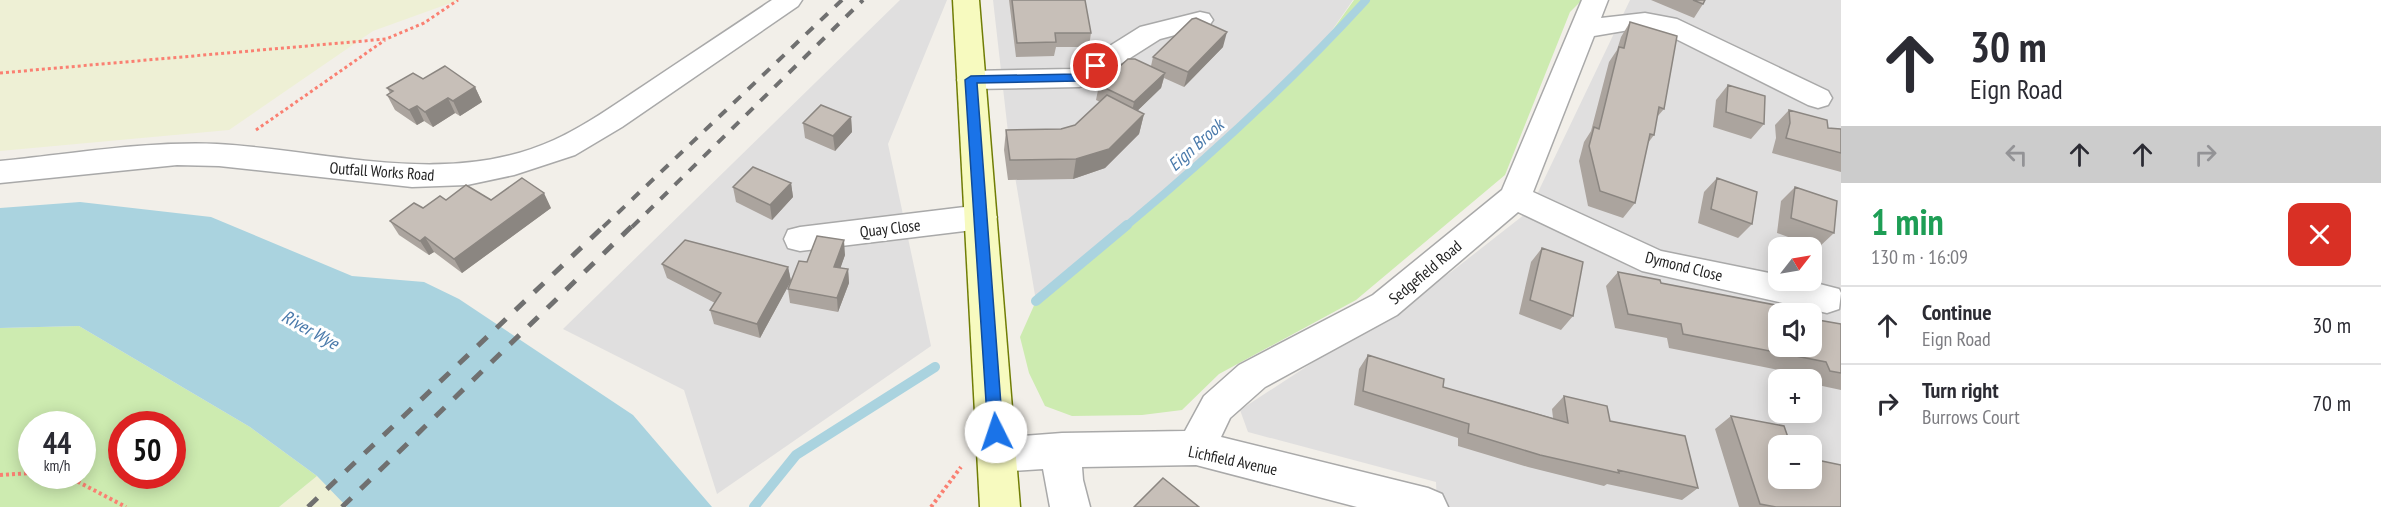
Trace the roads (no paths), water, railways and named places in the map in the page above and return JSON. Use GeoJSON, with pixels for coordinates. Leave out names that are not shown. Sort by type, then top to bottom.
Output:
{"type":"FeatureCollection","features":[{"type":"Feature","properties":{"kind":"main road"},"geometry":{"type":"LineString","coordinates":[[966,0],[991,364],[982,457],[1000,507]]}},
{"type":"Feature","properties":{"kind":"street","name":"Outfall Works Road"},"geometry":{"type":"LineString","coordinates":[[13,170],[177,154],[219,155],[412,176],[467,174],[514,164],[564,148],[612,120],[789,0]]}},
{"type":"Feature","properties":{"kind":"street","name":"Sedgefield Road"},"geometry":{"type":"LineString","coordinates":[[1197,448],[1217,407],[1252,376],[1385,305],[1515,197],[1595,0]]}},
{"type":"Feature","properties":{"kind":"street"},"geometry":{"type":"LineString","coordinates":[[971,80],[1078,78],[1150,33],[1200,20]]}},
{"type":"Feature","properties":{"kind":"street"},"geometry":{"type":"LineString","coordinates":[[1581,30],[1625,21],[1649,20],[1668,25],[1818,98]]}},
{"type":"Feature","properties":{"kind":"street","name":"Dymond Close"},"geometry":{"type":"LineString","coordinates":[[1515,197],[1654,262],[1827,299]]}},
{"type":"Feature","properties":{"kind":"street","name":"Quay Close"},"geometry":{"type":"LineString","coordinates":[[800,239],[981,217]]}},
{"type":"Feature","properties":{"kind":"street","name":"Lichfield Avenue"},"geometry":{"type":"LineString","coordinates":[[982,457],[1062,450],[1197,448],[1428,507]]}},
{"type":"Feature","properties":{"kind":"street"},"geometry":{"type":"LineString","coordinates":[[1062,450],[1063,480],[1070,507]]}},
{"type":"Feature","properties":{"kind":"water","name":"River Wye"},"geometry":{"type":"Polygon","coordinates":[[[80,202],[211,217],[352,276],[424,282],[459,299],[633,415],[712,507],[347,507],[317,476],[250,427],[79,326],[0,328],[0,208],[80,202]]]}},
{"type":"Feature","properties":{"kind":"waterway","name":"Eign Brook"},"geometry":{"type":"LineString","coordinates":[[1125,227],[1249,118],[1366,0]]}},
{"type":"Feature","properties":{"kind":"waterway","name":"Eign Brook"},"geometry":{"type":"LineString","coordinates":[[1036,301],[1127,225]]}},
{"type":"Feature","properties":{"kind":"waterway","name":"Eign Brook"},"geometry":{"type":"LineString","coordinates":[[754,507],[796,455],[935,367]]}},
{"type":"Feature","properties":{"kind":"railway"},"geometry":{"type":"LineString","coordinates":[[603,227],[842,0]]}},
{"type":"Feature","properties":{"kind":"railway"},"geometry":{"type":"LineString","coordinates":[[632,227],[863,0]]}},
{"type":"Feature","properties":{"kind":"railway"},"geometry":{"type":"LineString","coordinates":[[308,507],[605,225]]}},
{"type":"Feature","properties":{"kind":"railway"},"geometry":{"type":"LineString","coordinates":[[342,507],[633,225]]}}]}
